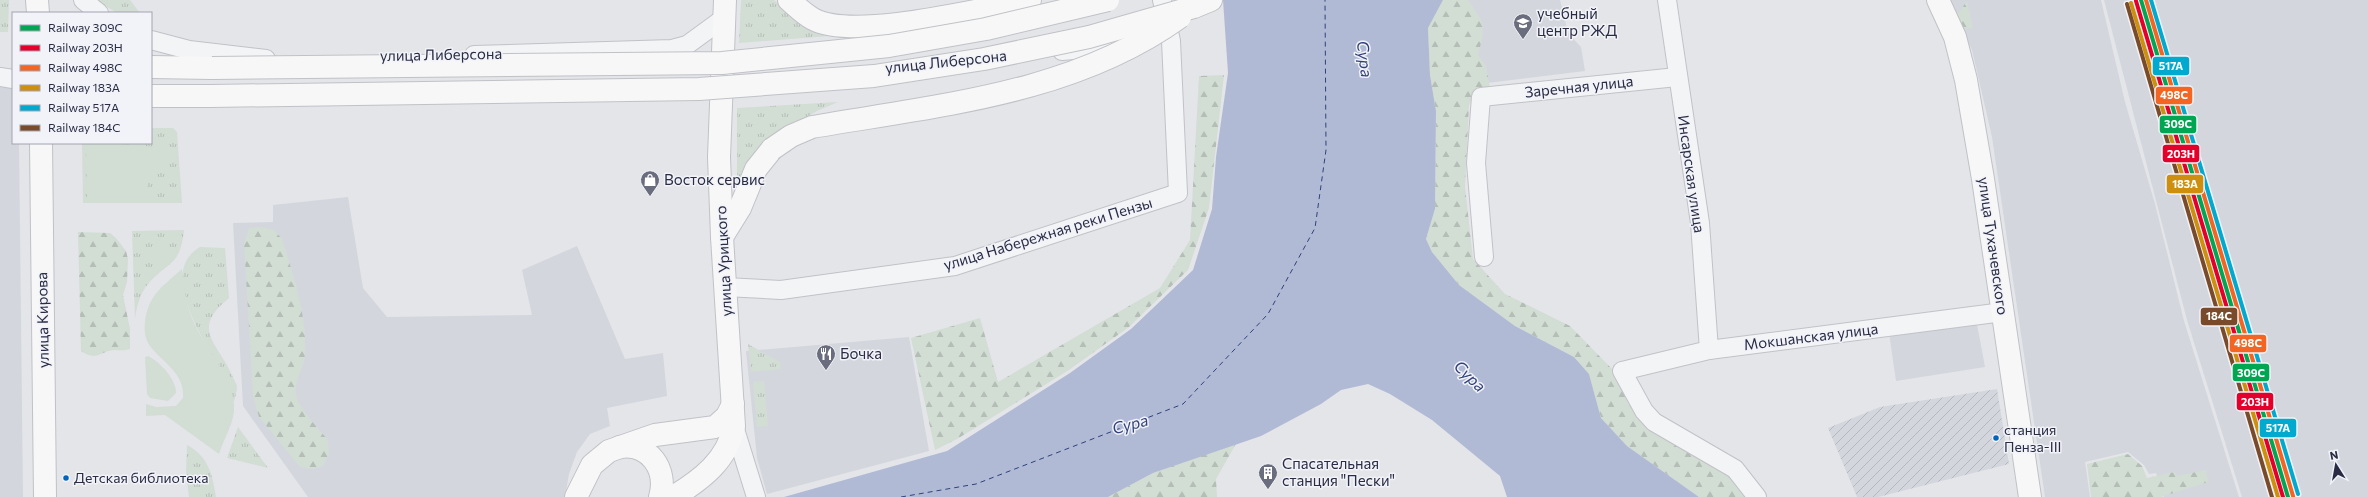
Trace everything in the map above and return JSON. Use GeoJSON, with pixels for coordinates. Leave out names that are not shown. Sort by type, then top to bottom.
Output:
{"type":"FeatureCollection","features":[{"type":"Feature","properties":{"kind":"main road"},"geometry":{"type":"LineString","coordinates":[[37,0],[38,12]]}},
{"type":"Feature","properties":{"kind":"main road"},"geometry":{"type":"LineString","coordinates":[[788,0],[813,19],[846,27],[890,25],[1030,0]]}},
{"type":"Feature","properties":{"kind":"main road"},"geometry":{"type":"LineString","coordinates":[[152,67],[212,68],[722,63],[889,46],[986,29],[1108,0]]}},
{"type":"Feature","properties":{"kind":"main road","name":"улица Тухачевского"},"geometry":{"type":"LineString","coordinates":[[1938,0],[1955,37],[1966,80],[2003,312],[2030,497]]}},
{"type":"Feature","properties":{"kind":"main road"},"geometry":{"type":"LineString","coordinates":[[152,96],[699,89],[874,76],[984,59],[1089,38],[1202,4]]}},
{"type":"Feature","properties":{"kind":"main road"},"geometry":{"type":"LineString","coordinates":[[722,237],[740,208],[756,169],[772,149],[792,136],[812,127],[1008,93],[1052,80],[1099,63],[1152,37],[1202,4]]}},
{"type":"Feature","properties":{"kind":"main road","name":"улица Урицкого"},"geometry":{"type":"LineString","coordinates":[[724,9],[719,157],[722,237],[734,426]]}},
{"type":"Feature","properties":{"kind":"main road","name":"улица Кирова"},"geometry":{"type":"LineString","coordinates":[[41,144],[45,497]]}},
{"type":"Feature","properties":{"kind":"main road"},"geometry":{"type":"LineString","coordinates":[[576,497],[586,475],[600,457],[617,447],[655,435],[715,427],[721,423],[733,404]]}},
{"type":"Feature","properties":{"kind":"main road"},"geometry":{"type":"LineString","coordinates":[[672,497],[700,479],[715,466],[732,440],[734,426]]}},
{"type":"Feature","properties":{"kind":"main road"},"geometry":{"type":"LineString","coordinates":[[617,447],[637,447],[652,456],[660,474],[662,483],[660,497]]}},
{"type":"Feature","properties":{"kind":"main road"},"geometry":{"type":"LineString","coordinates":[[586,475],[585,487],[588,497]]}},
{"type":"Feature","properties":{"kind":"street"},"geometry":{"type":"LineString","coordinates":[[83,0],[98,12]]}},
{"type":"Feature","properties":{"kind":"street","name":"улица Набережная реки Пензы"},"geometry":{"type":"LineString","coordinates":[[725,287],[781,290],[955,266],[1178,193],[1171,41],[1162,0]]}},
{"type":"Feature","properties":{"kind":"street","name":"Инсарская улица"},"geometry":{"type":"LineString","coordinates":[[1667,0],[1677,77],[1700,223],[1709,350]]}},
{"type":"Feature","properties":{"kind":"street","name":"улица Либерсона"},"geometry":{"type":"LineString","coordinates":[[152,40],[189,50],[262,59],[641,51],[672,49],[688,45],[724,9]]}},
{"type":"Feature","properties":{"kind":"street","name":"улица Либерсона"},"geometry":{"type":"LineString","coordinates":[[721,84],[1171,41]]}},
{"type":"Feature","properties":{"kind":"street"},"geometry":{"type":"LineString","coordinates":[[0,77],[12,79]]}},
{"type":"Feature","properties":{"kind":"street","name":"Заречная улица"},"geometry":{"type":"LineString","coordinates":[[1484,257],[1476,163],[1481,97],[1677,77]]}},
{"type":"Feature","properties":{"kind":"street","name":"Мокшанская улица"},"geometry":{"type":"LineString","coordinates":[[1758,497],[1735,469],[1654,422],[1644,411],[1622,371],[1709,350],[2003,312]]}},
{"type":"Feature","properties":{"kind":"street"},"geometry":{"type":"LineString","coordinates":[[734,426],[756,497]]}},
{"type":"Feature","properties":{"kind":"shaded area","name":"учебный центр РЖД"},"geometry":{"type":"Polygon","coordinates":[[[1466,0],[1560,0],[1568,33],[1581,47],[1585,71],[1479,84],[1466,0]]]}},
{"type":"Feature","properties":{"kind":"shaded area"},"geometry":{"type":"Polygon","coordinates":[[[1947,0],[2101,0],[2125,102],[2155,204],[2184,321],[2239,497],[2164,497],[2156,473],[2149,474],[2144,465],[2128,452],[2085,462],[2090,497],[2045,497],[1992,137],[1972,50],[1947,0]]]}},
{"type":"Feature","properties":{"kind":"shaded area"},"geometry":{"type":"Polygon","coordinates":[[[2104,0],[2368,0],[2368,497],[2242,497],[2187,320],[2104,0]]]}},
{"type":"Feature","properties":{"kind":"shaded area"},"geometry":{"type":"Polygon","coordinates":[[[0,84],[12,86],[12,144],[19,144],[23,497],[0,497],[0,84]]]}},
{"type":"Feature","properties":{"kind":"shaded area"},"geometry":{"type":"Polygon","coordinates":[[[348,197],[363,288],[387,317],[532,315],[522,270],[577,246],[625,359],[663,353],[667,396],[607,408],[610,426],[590,434],[577,452],[569,474],[565,497],[308,497],[243,406],[233,223],[273,222],[273,205],[348,197]]]}},
{"type":"Feature","properties":{"kind":"shaded area"},"geometry":{"type":"Polygon","coordinates":[[[1976,319],[1985,367],[1896,381],[1889,333],[1976,319]]]}},
{"type":"Feature","properties":{"kind":"shaded area"},"geometry":{"type":"Polygon","coordinates":[[[909,337],[929,451],[767,494],[757,458],[746,351],[909,337]]]}},
{"type":"Feature","properties":{"kind":"shaded area"},"geometry":{"type":"Polygon","coordinates":[[[1997,389],[2009,464],[1878,497],[1857,497],[1828,428],[1880,407],[1997,389]]]}},
{"type":"Feature","properties":{"kind":"green space"},"geometry":{"type":"Polygon","coordinates":[[[0,0],[9,0],[8,32],[0,32],[0,0]]]}},
{"type":"Feature","properties":{"kind":"green space"},"geometry":{"type":"Polygon","coordinates":[[[96,0],[130,0],[139,12],[115,12],[96,0]]]}},
{"type":"Feature","properties":{"kind":"green space"},"geometry":{"type":"Polygon","coordinates":[[[741,0],[774,0],[787,12],[830,36],[739,43],[741,0]]]}},
{"type":"Feature","properties":{"kind":"green space"},"geometry":{"type":"Polygon","coordinates":[[[1443,0],[1468,0],[1478,14],[1483,31],[1478,55],[1486,66],[1490,88],[1477,89],[1469,105],[1465,187],[1473,259],[1505,294],[1570,326],[1613,370],[1628,403],[1646,425],[1730,473],[1749,497],[1699,497],[1627,446],[1601,418],[1589,374],[1574,357],[1515,326],[1459,285],[1432,252],[1426,239],[1435,209],[1436,111],[1430,75],[1428,28],[1443,0]]]}},
{"type":"Feature","properties":{"kind":"green space"},"geometry":{"type":"Polygon","coordinates":[[[1967,1],[1973,28],[1962,30],[1955,18],[1967,1]]]}},
{"type":"Feature","properties":{"kind":"green space"},"geometry":{"type":"Polygon","coordinates":[[[1224,75],[1209,208],[1188,270],[1129,327],[1069,370],[957,439],[935,450],[911,338],[980,318],[998,382],[1160,288],[1190,240],[1199,76],[1224,75]]]}},
{"type":"Feature","properties":{"kind":"green space"},"geometry":{"type":"Polygon","coordinates":[[[838,102],[817,111],[784,130],[737,195],[737,108],[838,102]]]}},
{"type":"Feature","properties":{"kind":"green space"},"geometry":{"type":"Polygon","coordinates":[[[152,128],[173,128],[177,132],[182,203],[83,203],[82,144],[152,144],[152,128]]]}},
{"type":"Feature","properties":{"kind":"green space"},"geometry":{"type":"Polygon","coordinates":[[[86,144],[120,144],[164,147],[167,169],[147,170],[147,200],[87,198],[86,144]]]}},
{"type":"Feature","properties":{"kind":"green space"},"geometry":{"type":"Polygon","coordinates":[[[261,227],[274,230],[282,239],[302,309],[305,338],[305,358],[297,384],[296,395],[305,412],[328,440],[329,454],[323,466],[311,469],[300,467],[259,417],[253,396],[244,243],[249,228],[261,227]]]}},
{"type":"Feature","properties":{"kind":"green space"},"geometry":{"type":"Polygon","coordinates":[[[184,230],[180,251],[172,262],[155,276],[145,288],[139,300],[135,318],[132,231],[184,230]]]}},
{"type":"Feature","properties":{"kind":"green space"},"geometry":{"type":"Polygon","coordinates":[[[78,232],[110,233],[126,251],[128,259],[127,282],[123,295],[130,329],[130,349],[109,351],[95,356],[91,356],[81,351],[78,232]]]}},
{"type":"Feature","properties":{"kind":"green space"},"geometry":{"type":"Polygon","coordinates":[[[158,239],[170,247],[169,253],[159,266],[146,258],[158,239]]]}},
{"type":"Feature","properties":{"kind":"green space"},"geometry":{"type":"Polygon","coordinates":[[[200,247],[225,248],[229,298],[217,309],[211,319],[209,327],[210,336],[226,363],[237,386],[234,402],[228,386],[194,322],[186,299],[182,279],[186,261],[200,247]]]}},
{"type":"Feature","properties":{"kind":"green space"},"geometry":{"type":"Polygon","coordinates":[[[182,269],[189,311],[200,335],[226,377],[233,400],[233,416],[219,454],[165,415],[146,416],[146,404],[156,407],[176,406],[183,398],[181,382],[172,369],[148,343],[145,328],[149,305],[153,298],[163,286],[182,269]]]}},
{"type":"Feature","properties":{"kind":"green space"},"geometry":{"type":"Polygon","coordinates":[[[748,344],[780,362],[781,369],[751,372],[748,344]]]}},
{"type":"Feature","properties":{"kind":"green space"},"geometry":{"type":"Polygon","coordinates":[[[148,356],[162,367],[173,382],[176,393],[168,401],[150,398],[147,394],[145,357],[148,356]]]}},
{"type":"Feature","properties":{"kind":"green space"},"geometry":{"type":"Polygon","coordinates":[[[764,381],[768,426],[757,427],[753,382],[764,381]]]}},
{"type":"Feature","properties":{"kind":"green space"},"geometry":{"type":"Polygon","coordinates":[[[238,427],[268,468],[227,458],[238,427]]]}},
{"type":"Feature","properties":{"kind":"green space"},"geometry":{"type":"Polygon","coordinates":[[[1237,442],[1216,479],[1217,497],[1108,497],[1153,473],[1237,442]]]}},
{"type":"Feature","properties":{"kind":"green space"},"geometry":{"type":"Polygon","coordinates":[[[187,445],[205,461],[211,474],[216,497],[189,497],[186,472],[187,445]]]}},
{"type":"Feature","properties":{"kind":"green space"},"geometry":{"type":"Polygon","coordinates":[[[2128,454],[2142,466],[2147,478],[2175,472],[2177,476],[2206,470],[2208,482],[2161,497],[2091,497],[2087,464],[2128,454]]]}},
{"type":"Feature","properties":{"kind":"water","name":"Сура"},"geometry":{"type":"Polygon","coordinates":[[[1223,0],[1443,0],[1428,28],[1430,75],[1436,111],[1435,209],[1426,239],[1432,252],[1459,285],[1515,326],[1574,357],[1589,374],[1601,418],[1627,446],[1699,497],[1507,497],[1500,476],[1432,420],[1390,394],[1368,384],[1341,390],[1321,404],[1261,436],[1153,473],[1108,497],[784,497],[947,451],[1070,373],[1131,329],[1193,270],[1212,209],[1216,157],[1228,73],[1223,0]]]}},
{"type":"Feature","properties":{"kind":"ferry route"},"geometry":{"type":"LineString","coordinates":[[901,497],[976,484],[1183,404],[1268,314],[1315,228],[1326,150],[1325,0]]}},
{"type":"Feature","properties":{"kind":"railway"},"geometry":{"type":"LineString","coordinates":[[2131,0],[2277,497]]}},
{"type":"Feature","properties":{"kind":"rail line","name":"309С"},"geometry":{"type":"LineString","coordinates":[[2141,0],[2288,497]]}},
{"type":"Feature","properties":{"kind":"rail line","name":"498С"},"geometry":{"type":"LineString","coordinates":[[2146,0],[2293,496]]}},
{"type":"Feature","properties":{"kind":"rail line","name":"517А"},"geometry":{"type":"LineString","coordinates":[[2151,0],[2298,494]]}},
{"type":"Feature","properties":{"kind":"rail line","name":"203Н"},"geometry":{"type":"LineString","coordinates":[[2136,1],[2283,497]]}},
{"type":"Feature","properties":{"kind":"rail line","name":"183А"},"geometry":{"type":"LineString","coordinates":[[2131,3],[2278,497]]}},
{"type":"Feature","properties":{"kind":"rail line","name":"184С"},"geometry":{"type":"LineString","coordinates":[[2127,4],[2272,497]]}},
{"type":"Feature","properties":{"kind":"place","name":"учебный центр РЖД"},"geometry":{"type":"Point","coordinates":[1523,40]}},
{"type":"Feature","properties":{"kind":"place","name":"Восток сервис"},"geometry":{"type":"Point","coordinates":[650,197]}},
{"type":"Feature","properties":{"kind":"place","name":"Бочка"},"geometry":{"type":"Point","coordinates":[826,371]}},
{"type":"Feature","properties":{"kind":"place","name":"станция Пенза-III"},"geometry":{"type":"Point","coordinates":[1996,438]}},
{"type":"Feature","properties":{"kind":"place","name":"Детская библиотека"},"geometry":{"type":"Point","coordinates":[66,478]}},
{"type":"Feature","properties":{"kind":"place","name":"Спасательная станция \"Пески\""},"geometry":{"type":"Point","coordinates":[1268,490]}}]}
